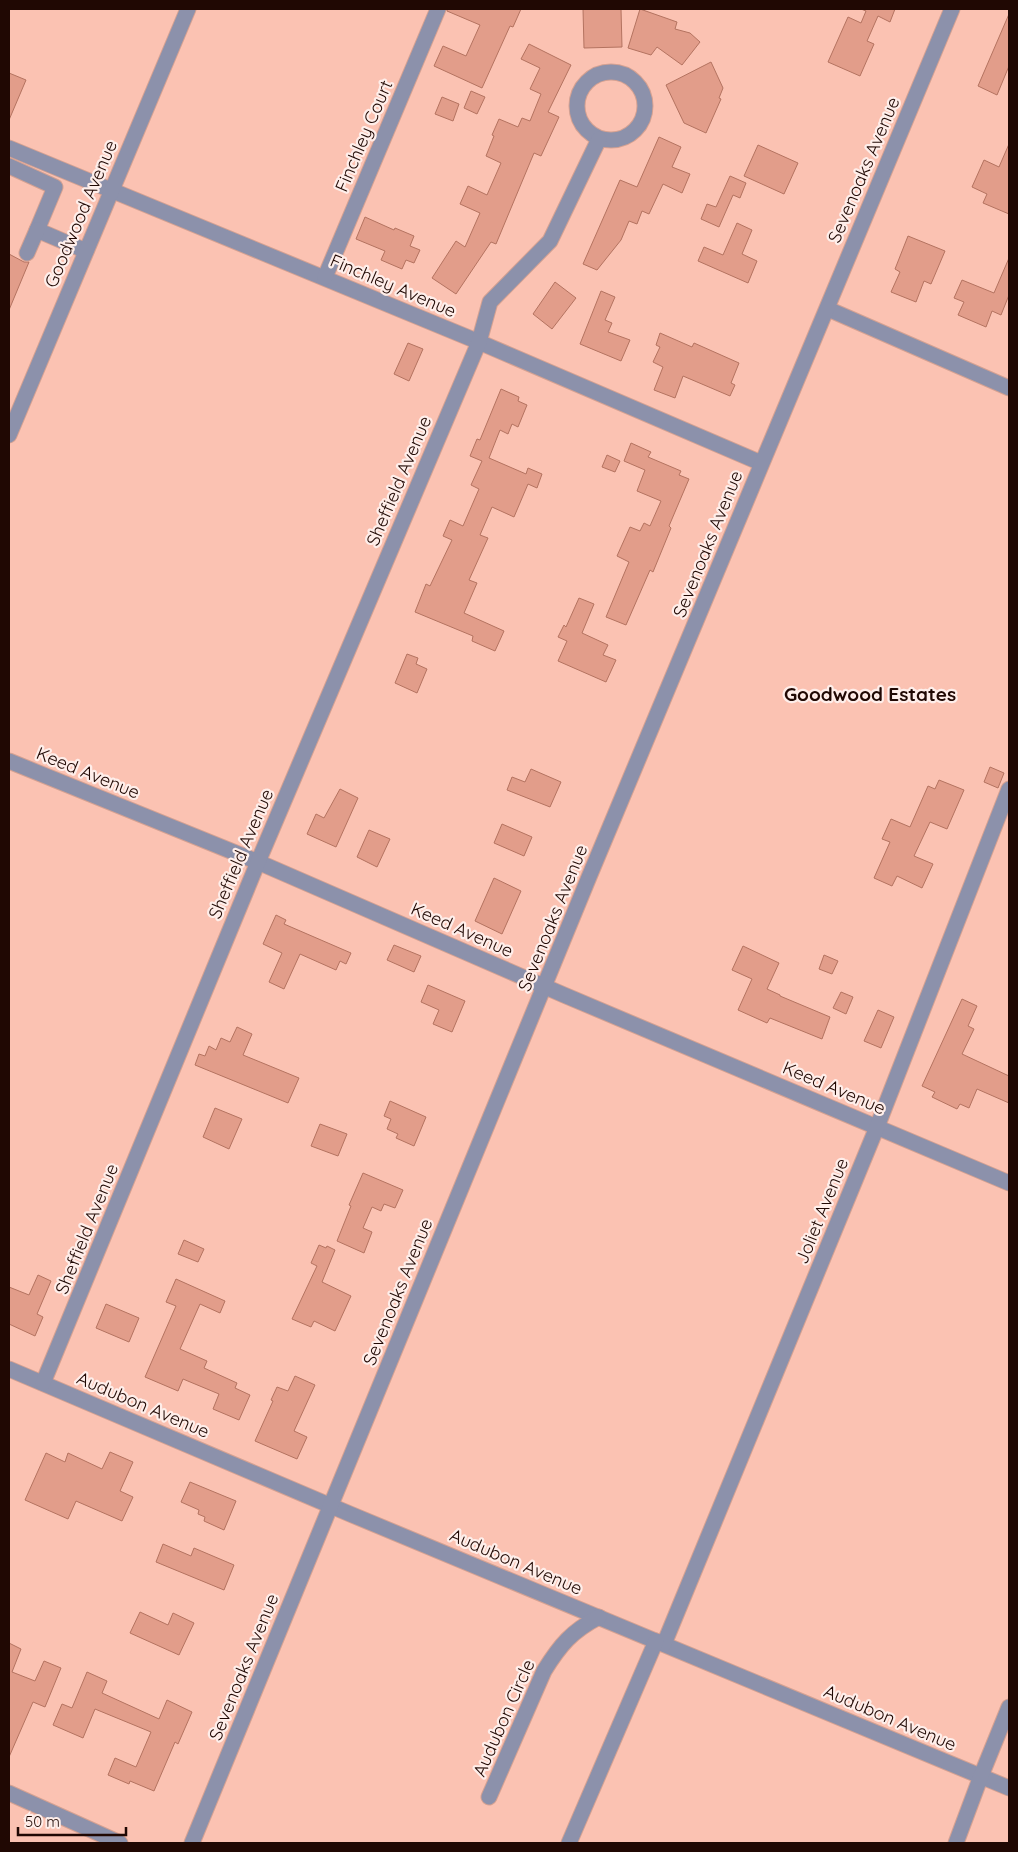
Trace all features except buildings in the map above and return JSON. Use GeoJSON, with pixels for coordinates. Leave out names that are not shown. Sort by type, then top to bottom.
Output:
{"type":"FeatureCollection","features":[{"type":"Feature","properties":{"kind":"street","name":"Goodwood Avenue"},"geometry":{"type":"LineString","coordinates":[[9,435],[188,9]]}},
{"type":"Feature","properties":{"kind":"street","name":"Finchley Court"},"geometry":{"type":"LineString","coordinates":[[325,277],[438,9]]}},
{"type":"Feature","properties":{"kind":"street","name":"Sevenoaks Avenue"},"geometry":{"type":"LineString","coordinates":[[192,1843],[761,463],[828,309],[850,250],[952,9]]}},
{"type":"Feature","properties":{"kind":"street"},"geometry":{"type":"LineString","coordinates":[[608,72],[624,74],[636,82],[644,96],[645,111],[640,126],[629,136],[614,141],[599,139],[586,130],[578,117],[577,102],[582,87],[601,74],[608,72]]}},
{"type":"Feature","properties":{"kind":"street","name":"Sheffield Avenue"},"geometry":{"type":"LineString","coordinates":[[43,1383],[258,862],[479,342],[490,302],[550,241],[599,139]]}},
{"type":"Feature","properties":{"kind":"street","name":"Finchley Avenue"},"geometry":{"type":"LineString","coordinates":[[9,148],[325,277],[761,463]]}},
{"type":"Feature","properties":{"kind":"street"},"geometry":{"type":"LineString","coordinates":[[10,169],[55,187],[27,253]]}},
{"type":"Feature","properties":{"kind":"street"},"geometry":{"type":"LineString","coordinates":[[37,230],[86,251]]}},
{"type":"Feature","properties":{"kind":"street"},"geometry":{"type":"LineString","coordinates":[[828,309],[1009,388]]}},
{"type":"Feature","properties":{"kind":"street","name":"Keed Avenue"},"geometry":{"type":"LineString","coordinates":[[9,761],[258,862],[545,987],[1009,1183]]}},
{"type":"Feature","properties":{"kind":"street","name":"Joliet Avenue"},"geometry":{"type":"LineString","coordinates":[[569,1843],[660,1642],[877,1127],[1009,789]]}},
{"type":"Feature","properties":{"kind":"street","name":"Audubon Avenue"},"geometry":{"type":"LineString","coordinates":[[9,1369],[331,1506],[1009,1788]]}},
{"type":"Feature","properties":{"kind":"street","name":"Audubon Circle"},"geometry":{"type":"LineString","coordinates":[[489,1797],[544,1671],[552,1658],[580,1627],[600,1617]]}},
{"type":"Feature","properties":{"kind":"street"},"geometry":{"type":"LineString","coordinates":[[956,1843],[1009,1707]]}},
{"type":"Feature","properties":{"kind":"street"},"geometry":{"type":"LineString","coordinates":[[9,1793],[120,1843]]}},
{"type":"Feature","properties":{"kind":"district","name":"Goodwood Estates"},"geometry":{"type":"Point","coordinates":[870,694]}}]}
